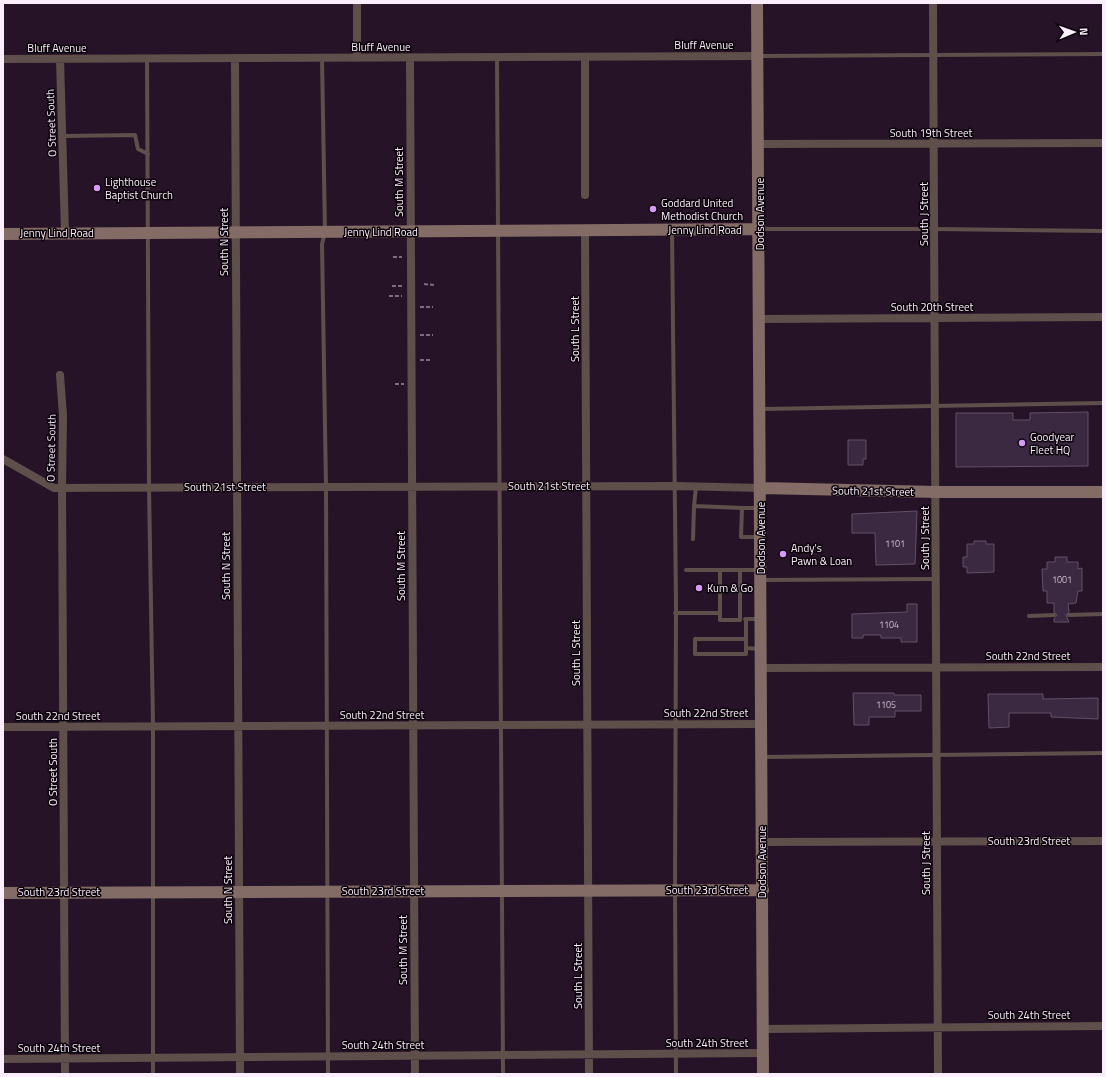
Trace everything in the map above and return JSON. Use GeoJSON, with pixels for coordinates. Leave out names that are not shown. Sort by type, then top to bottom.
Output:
{"type":"FeatureCollection","features":[{"type":"Feature","properties":{"kind":"street"},"geometry":{"type":"LineString","coordinates":[[357,3],[357,58]]}},
{"type":"Feature","properties":{"kind":"street","name":"Dodson Avenue"},"geometry":{"type":"LineString","coordinates":[[758,3],[763,1074]]}},
{"type":"Feature","properties":{"kind":"street","name":"South J Street"},"geometry":{"type":"LineString","coordinates":[[933,3],[938,1074]]}},
{"type":"Feature","properties":{"kind":"street","name":"Bluff Avenue"},"geometry":{"type":"LineString","coordinates":[[3,59],[758,56]]}},
{"type":"Feature","properties":{"kind":"street"},"geometry":{"type":"LineString","coordinates":[[585,57],[585,196]]}},
{"type":"Feature","properties":{"kind":"street","name":"South N Street"},"geometry":{"type":"LineString","coordinates":[[235,58],[240,1074]]}},
{"type":"Feature","properties":{"kind":"street","name":"South M Street"},"geometry":{"type":"LineString","coordinates":[[410,58],[415,1074]]}},
{"type":"Feature","properties":{"kind":"street","name":"O Street South"},"geometry":{"type":"LineString","coordinates":[[60,59],[65,233]]}},
{"type":"Feature","properties":{"kind":"street","name":"South 19th Street"},"geometry":{"type":"LineString","coordinates":[[759,144],[1103,143]]}},
{"type":"Feature","properties":{"kind":"street","name":"Jenny Lind Road"},"geometry":{"type":"LineString","coordinates":[[3,234],[760,229]]}},
{"type":"Feature","properties":{"kind":"street","name":"South L Street"},"geometry":{"type":"LineString","coordinates":[[585,231],[589,890],[588,1074]]}},
{"type":"Feature","properties":{"kind":"street","name":"South 20th Street"},"geometry":{"type":"LineString","coordinates":[[760,319],[1103,317]]}},
{"type":"Feature","properties":{"kind":"street","name":"O Street South"},"geometry":{"type":"LineString","coordinates":[[60,375],[63,422],[62,488],[65,1074]]}},
{"type":"Feature","properties":{"kind":"street","name":"South 21st Street"},"geometry":{"type":"LineString","coordinates":[[3,459],[54,488],[676,486],[936,492],[1103,492]]}},
{"type":"Feature","properties":{"kind":"street","name":"South 22nd Street"},"geometry":{"type":"LineString","coordinates":[[762,668],[1103,666]]}},
{"type":"Feature","properties":{"kind":"street","name":"South 22nd Street"},"geometry":{"type":"LineString","coordinates":[[3,727],[762,724]]}},
{"type":"Feature","properties":{"kind":"street","name":"South 23rd Street"},"geometry":{"type":"LineString","coordinates":[[762,842],[1103,841]]}},
{"type":"Feature","properties":{"kind":"street","name":"South 23rd Street"},"geometry":{"type":"LineString","coordinates":[[3,893],[762,890]]}},
{"type":"Feature","properties":{"kind":"street","name":"South 24th Street"},"geometry":{"type":"LineString","coordinates":[[763,1029],[1103,1026]]}},
{"type":"Feature","properties":{"kind":"street","name":"South 24th Street"},"geometry":{"type":"LineString","coordinates":[[3,1060],[763,1053]]}},
{"type":"Feature","properties":{"kind":"lane"},"geometry":{"type":"LineString","coordinates":[[758,56],[1103,54]]}},
{"type":"Feature","properties":{"kind":"lane"},"geometry":{"type":"LineString","coordinates":[[148,58],[149,488],[153,726],[153,1074]]}},
{"type":"Feature","properties":{"kind":"lane"},"geometry":{"type":"LineString","coordinates":[[322,58],[326,232],[322,244],[326,487],[328,1074]]}},
{"type":"Feature","properties":{"kind":"lane"},"geometry":{"type":"LineString","coordinates":[[497,58],[503,1074]]}},
{"type":"Feature","properties":{"kind":"lane"},"geometry":{"type":"LineString","coordinates":[[63,136],[135,135],[138,149],[148,154]]}},
{"type":"Feature","properties":{"kind":"lane"},"geometry":{"type":"LineString","coordinates":[[760,229],[1103,231]]}},
{"type":"Feature","properties":{"kind":"lane"},"geometry":{"type":"LineString","coordinates":[[672,230],[676,486],[676,1074]]}},
{"type":"Feature","properties":{"kind":"lane"},"geometry":{"type":"LineString","coordinates":[[761,409],[1103,403]]}},
{"type":"Feature","properties":{"kind":"lane"},"geometry":{"type":"LineString","coordinates":[[693,539],[696,487]]}},
{"type":"Feature","properties":{"kind":"lane"},"geometry":{"type":"LineString","coordinates":[[694,506],[761,508]]}},
{"type":"Feature","properties":{"kind":"lane"},"geometry":{"type":"LineString","coordinates":[[742,508],[741,537],[761,537]]}},
{"type":"Feature","properties":{"kind":"lane"},"geometry":{"type":"LineString","coordinates":[[686,570],[740,570],[761,575],[936,578]]}},
{"type":"Feature","properties":{"kind":"lane"},"geometry":{"type":"LineString","coordinates":[[720,570],[720,620],[761,619]]}},
{"type":"Feature","properties":{"kind":"lane"},"geometry":{"type":"LineString","coordinates":[[740,570],[740,620]]}},
{"type":"Feature","properties":{"kind":"lane"},"geometry":{"type":"LineString","coordinates":[[675,613],[720,613]]}},
{"type":"Feature","properties":{"kind":"lane"},"geometry":{"type":"LineString","coordinates":[[1069,615],[1103,614]]}},
{"type":"Feature","properties":{"kind":"lane"},"geometry":{"type":"LineString","coordinates":[[1029,616],[1054,615]]}},
{"type":"Feature","properties":{"kind":"lane"},"geometry":{"type":"LineString","coordinates":[[746,619],[746,639],[746,654],[695,654],[695,639],[746,639]]}},
{"type":"Feature","properties":{"kind":"lane"},"geometry":{"type":"LineString","coordinates":[[746,648],[761,649]]}},
{"type":"Feature","properties":{"kind":"lane"},"geometry":{"type":"LineString","coordinates":[[762,756],[1103,753]]}},
{"type":"Feature","properties":{"kind":"path"},"geometry":{"type":"LineString","coordinates":[[424,284],[434,285]]}},
{"type":"Feature","properties":{"kind":"path"},"geometry":{"type":"LineString","coordinates":[[389,296],[411,296]]}},
{"type":"Feature","properties":{"kind":"path"},"geometry":{"type":"LineString","coordinates":[[411,306],[433,307]]}},
{"type":"Feature","properties":{"kind":"path"},"geometry":{"type":"LineString","coordinates":[[411,334],[433,335]]}},
{"type":"Feature","properties":{"kind":"building","name":"Goodyear Fleet HQ"},"geometry":{"type":"Polygon","coordinates":[[[1088,412],[1088,466],[956,467],[956,413],[1013,413],[1013,420],[1030,420],[1030,413],[1088,412]]]}},
{"type":"Feature","properties":{"kind":"building"},"geometry":{"type":"Polygon","coordinates":[[[848,440],[866,440],[866,459],[863,459],[863,465],[848,465],[848,440]]]}},
{"type":"Feature","properties":{"kind":"building"},"geometry":{"type":"Polygon","coordinates":[[[917,511],[915,564],[876,565],[875,533],[852,533],[852,514],[917,511]]]}},
{"type":"Feature","properties":{"kind":"building"},"geometry":{"type":"Polygon","coordinates":[[[974,541],[986,541],[986,544],[994,544],[994,572],[967,573],[967,567],[963,567],[963,557],[967,557],[967,544],[974,544],[974,541]]]}},
{"type":"Feature","properties":{"kind":"building"},"geometry":{"type":"Polygon","coordinates":[[[1055,557],[1067,557],[1067,562],[1078,562],[1078,569],[1082,568],[1082,591],[1078,591],[1076,603],[1068,604],[1069,612],[1066,615],[1069,622],[1054,622],[1057,615],[1054,612],[1054,603],[1047,603],[1047,591],[1043,591],[1042,569],[1047,569],[1047,562],[1055,562],[1055,557]]]}},
{"type":"Feature","properties":{"kind":"building"},"geometry":{"type":"Polygon","coordinates":[[[907,604],[917,604],[917,642],[901,642],[901,638],[881,638],[881,635],[863,635],[863,638],[852,638],[852,614],[907,612],[907,604]]]}},
{"type":"Feature","properties":{"kind":"building"},"geometry":{"type":"Polygon","coordinates":[[[853,693],[894,693],[894,695],[921,695],[921,711],[895,711],[895,717],[869,717],[869,725],[854,725],[853,693]]]}},
{"type":"Feature","properties":{"kind":"building"},"geometry":{"type":"Polygon","coordinates":[[[988,694],[1043,694],[1043,699],[1098,698],[1098,719],[1051,717],[1051,713],[1009,713],[1009,727],[989,728],[988,694]]]}},
{"type":"Feature","properties":{"kind":"place","name":"Lighthouse Baptist Church"},"geometry":{"type":"Point","coordinates":[97,188]}},
{"type":"Feature","properties":{"kind":"place","name":"Goddard United Methodist Church"},"geometry":{"type":"Point","coordinates":[653,209]}},
{"type":"Feature","properties":{"kind":"place","name":"Goodyear Fleet HQ"},"geometry":{"type":"Point","coordinates":[1022,443]}},
{"type":"Feature","properties":{"kind":"place","name":"Andy's Pawn & Loan"},"geometry":{"type":"Point","coordinates":[783,554]}},
{"type":"Feature","properties":{"kind":"place","name":"Kum & Go"},"geometry":{"type":"Point","coordinates":[699,588]}}]}
